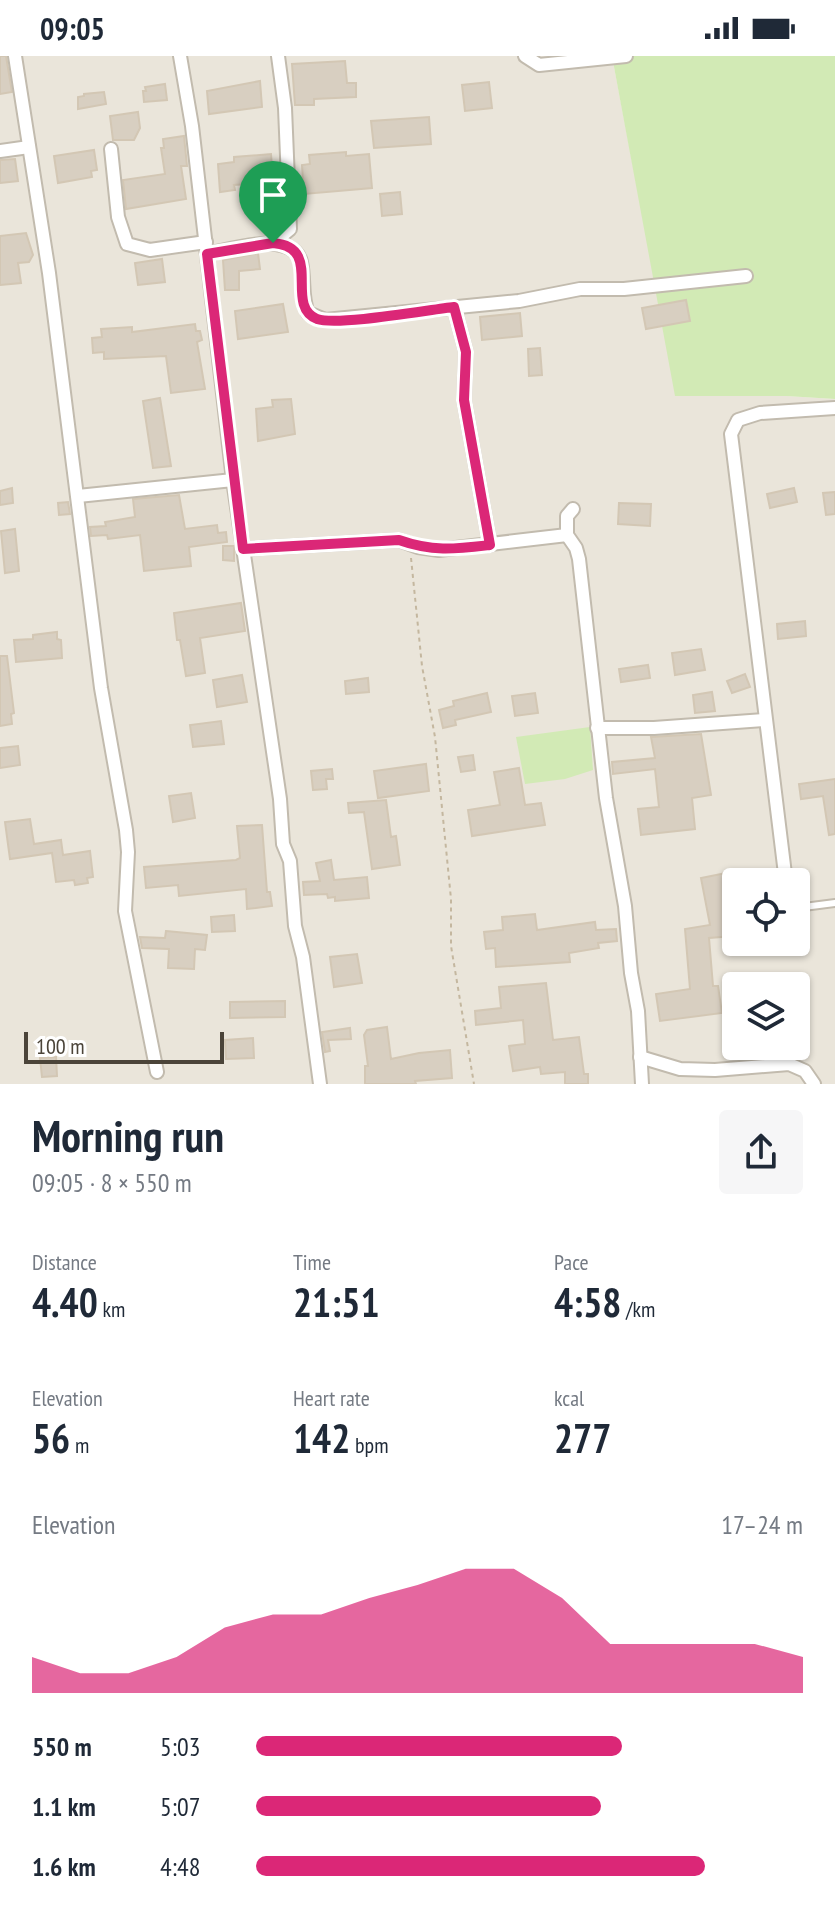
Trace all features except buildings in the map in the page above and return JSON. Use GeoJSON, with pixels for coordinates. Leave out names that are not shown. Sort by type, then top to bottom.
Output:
{"type":"FeatureCollection","features":[{"type":"Feature","properties":{"kind":"street"},"geometry":{"type":"LineString","coordinates":[[15,56],[49,273],[55,341],[78,496],[101,688],[126,830],[125,911],[157,1072]]}},
{"type":"Feature","properties":{"kind":"street"},"geometry":{"type":"LineString","coordinates":[[180,56],[192,126],[233,480],[280,799],[283,844],[290,861],[295,926],[303,957],[320,1084]]}},
{"type":"Feature","properties":{"kind":"street"},"geometry":{"type":"LineString","coordinates":[[273,243],[290,229],[285,108],[278,56]]}},
{"type":"Feature","properties":{"kind":"street"},"geometry":{"type":"LineString","coordinates":[[525,56],[539,65],[626,56]]}},
{"type":"Feature","properties":{"kind":"street"},"geometry":{"type":"LineString","coordinates":[[0,151],[29,147]]}},
{"type":"Feature","properties":{"kind":"street"},"geometry":{"type":"LineString","coordinates":[[111,149],[118,217],[127,244],[150,250],[284,244],[293,249],[301,261],[303,300],[308,313],[315,318],[341,320],[519,301],[580,289],[624,289],[746,276]]}},
{"type":"Feature","properties":{"kind":"street"},"geometry":{"type":"LineString","coordinates":[[454,307],[466,352],[464,400],[490,545]]}},
{"type":"Feature","properties":{"kind":"street"},"geometry":{"type":"LineString","coordinates":[[784,868],[731,434],[738,420],[760,413],[835,408]]}},
{"type":"Feature","properties":{"kind":"street"},"geometry":{"type":"LineString","coordinates":[[78,496],[233,480]]}},
{"type":"Feature","properties":{"kind":"street"},"geometry":{"type":"LineString","coordinates":[[573,509],[567,516],[567,535],[579,559],[606,798],[625,906],[642,1084]]}},
{"type":"Feature","properties":{"kind":"street"},"geometry":{"type":"LineString","coordinates":[[243,549],[399,540],[439,550],[567,535]]}},
{"type":"Feature","properties":{"kind":"street"},"geometry":{"type":"LineString","coordinates":[[597,728],[654,728],[764,720]]}},
{"type":"Feature","properties":{"kind":"street"},"geometry":{"type":"LineString","coordinates":[[640,1057],[680,1069],[715,1070],[789,1064],[805,1071],[814,1084]]}},
{"type":"Feature","properties":{"kind":"lane"},"geometry":{"type":"LineString","coordinates":[[810,906],[835,903]]}},
{"type":"Feature","properties":{"kind":"path"},"geometry":{"type":"LineString","coordinates":[[410,544],[422,666],[435,737],[451,899],[451,946],[474,1084]]}},
{"type":"Feature","properties":{"kind":"shaded area"},"geometry":{"type":"Polygon","coordinates":[[[0,56],[612,56],[656,288],[786,396],[835,399],[835,1084],[0,1084],[0,56]]]}},
{"type":"Feature","properties":{"kind":"green space"},"geometry":{"type":"Polygon","coordinates":[[[612,56],[835,56],[835,399],[675,396],[612,56]]]}},
{"type":"Feature","properties":{"kind":"green space"},"geometry":{"type":"Polygon","coordinates":[[[590,727],[593,770],[565,779],[525,784],[516,737],[590,727]]]}},
{"type":"Feature","properties":{"kind":"route"},"geometry":{"type":"LineString","coordinates":[[273,243],[293,249],[301,261],[303,300],[308,313],[315,318],[341,320],[454,307],[466,352],[464,400],[490,545],[439,550],[399,540],[243,549],[207,254],[273,243]]}}]}
